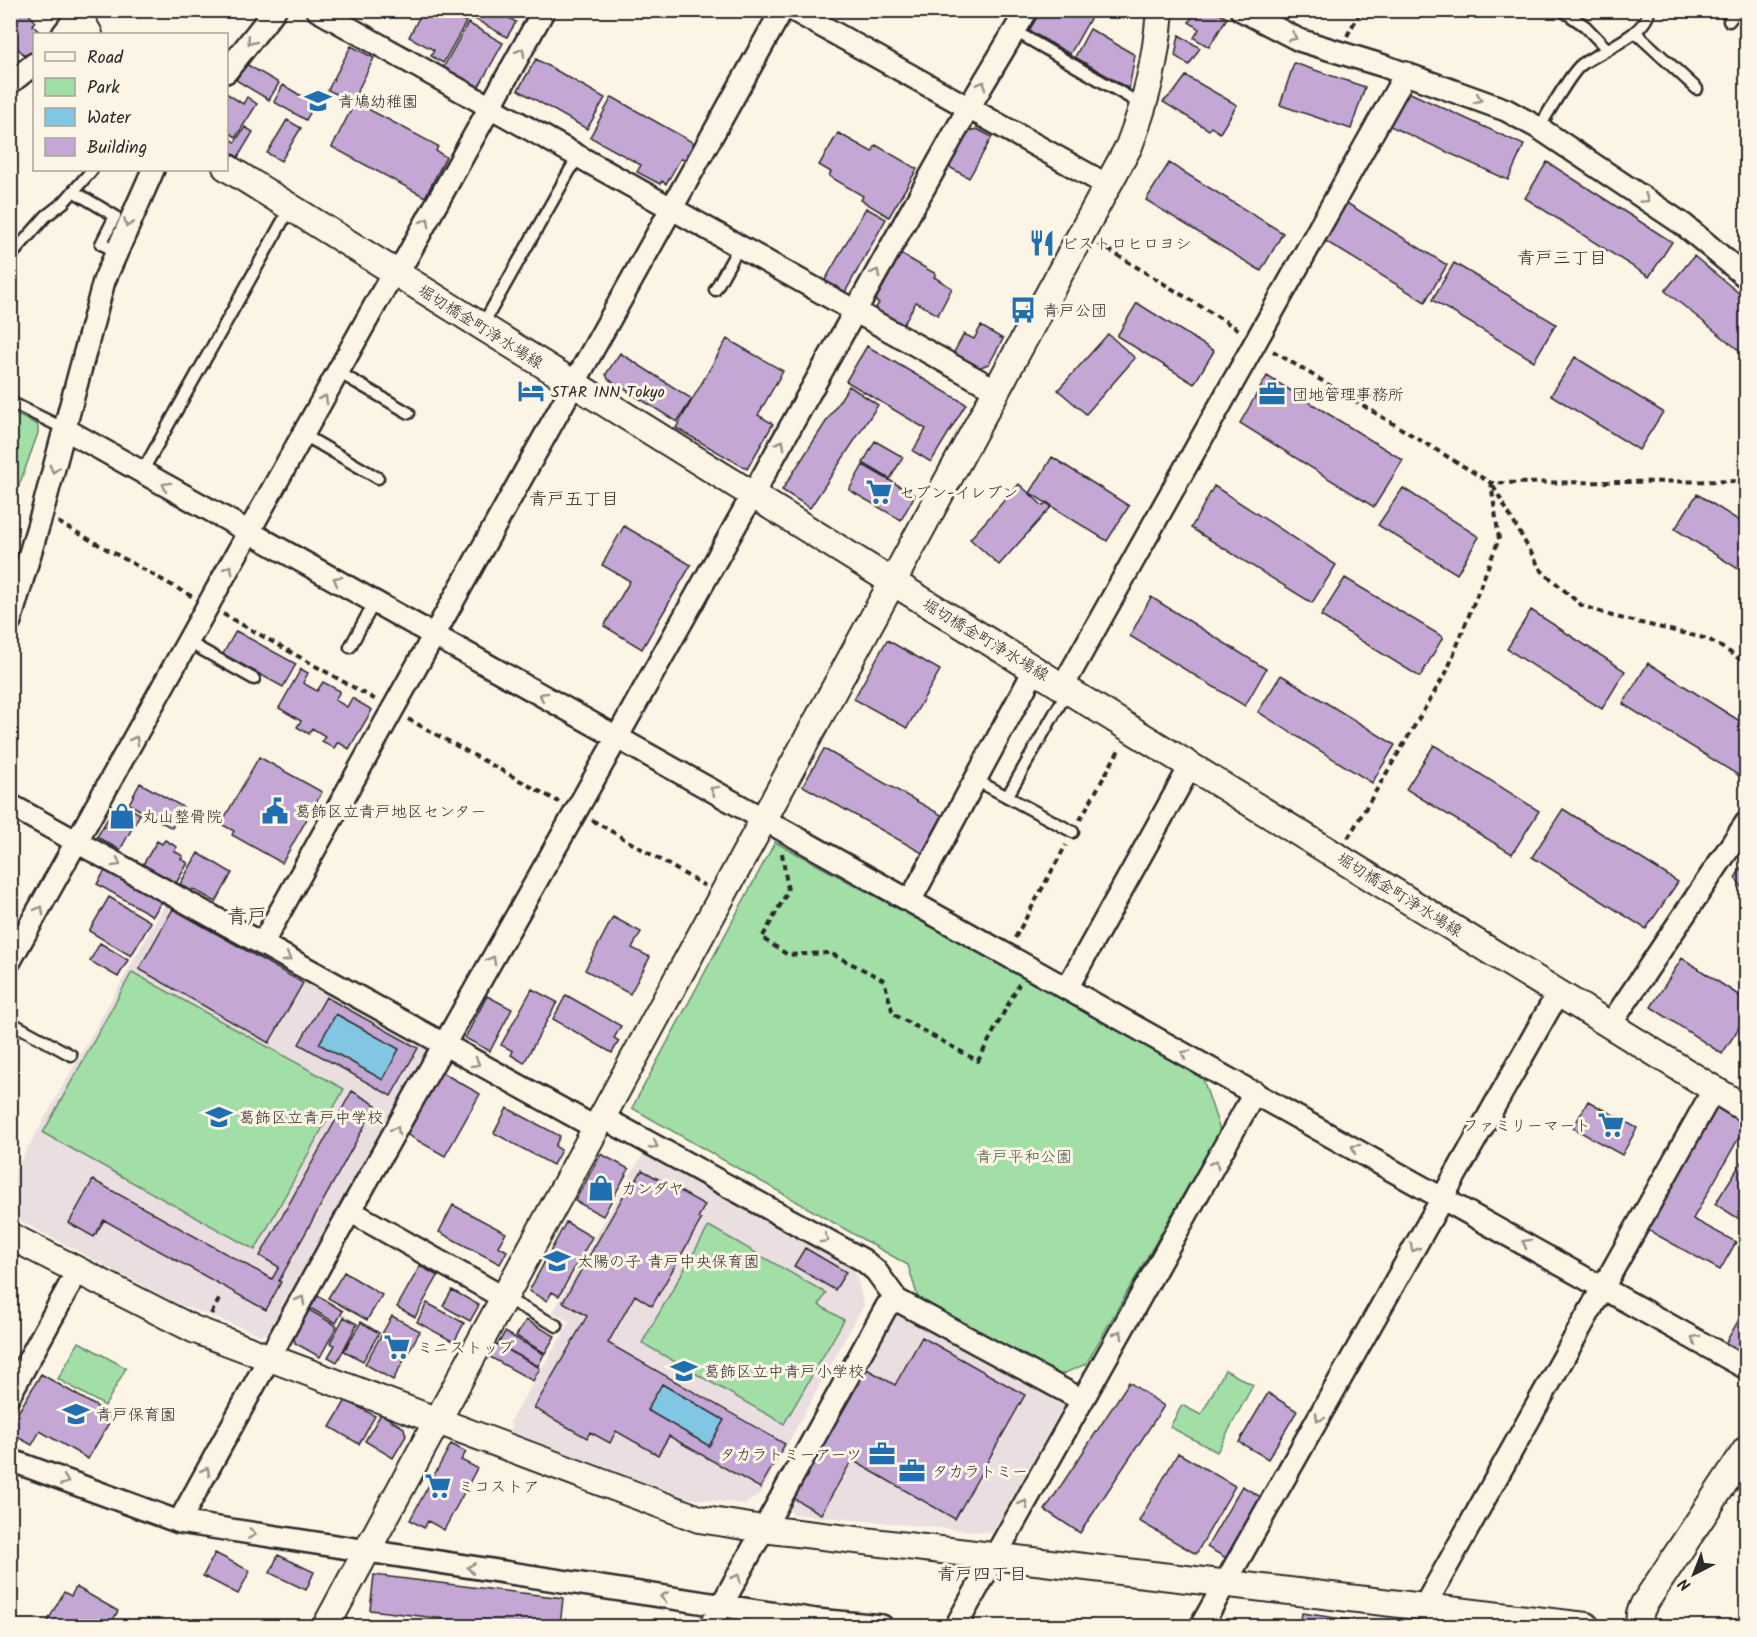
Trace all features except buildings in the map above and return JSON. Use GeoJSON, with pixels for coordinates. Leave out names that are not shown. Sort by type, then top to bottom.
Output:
{"type":"FeatureCollection","features":[{"type":"Feature","properties":{"kind":"street"},"geometry":{"type":"LineString","coordinates":[[228,69],[275,10]]}},
{"type":"Feature","properties":{"kind":"street"},"geometry":{"type":"LineString","coordinates":[[317,10],[996,390]]}},
{"type":"Feature","properties":{"kind":"street"},"geometry":{"type":"LineString","coordinates":[[10,961],[338,372],[544,10]]}},
{"type":"Feature","properties":{"kind":"street"},"geometry":{"type":"LineString","coordinates":[[262,944],[782,10]]}},
{"type":"Feature","properties":{"kind":"street"},"geometry":{"type":"LineString","coordinates":[[793,10],[1107,185]]}},
{"type":"Feature","properties":{"kind":"street"},"geometry":{"type":"LineString","coordinates":[[179,1522],[350,1211],[618,737],[968,109],[1027,10]]}},
{"type":"Feature","properties":{"kind":"street"},"geometry":{"type":"LineString","coordinates":[[326,1626],[1129,146],[1144,106],[1158,44],[1160,10]]}},
{"type":"Feature","properties":{"kind":"street"},"geometry":{"type":"LineString","coordinates":[[1241,10],[1299,40],[1406,73],[1506,110],[1539,128],[1684,225],[1746,277]]}},
{"type":"Feature","properties":{"kind":"street"},"geometry":{"type":"LineString","coordinates":[[10,83],[33,65]]}},
{"type":"Feature","properties":{"kind":"street"},"geometry":{"type":"LineString","coordinates":[[1065,688],[1406,73]]}},
{"type":"Feature","properties":{"kind":"street","name":"堀切橋金町浄水場線"},"geometry":{"type":"LineString","coordinates":[[228,168],[1558,993],[1714,1089],[1745,1104]]}},
{"type":"Feature","properties":{"kind":"street"},"geometry":{"type":"LineString","coordinates":[[10,621],[19,572],[65,429],[104,281],[153,171]]}},
{"type":"Feature","properties":{"kind":"street"},"geometry":{"type":"LineString","coordinates":[[65,429],[751,810],[764,820],[1746,1368]]}},
{"type":"Feature","properties":{"kind":"street"},"geometry":{"type":"LineString","coordinates":[[910,901],[1035,669]]}},
{"type":"Feature","properties":{"kind":"street"},"geometry":{"type":"LineString","coordinates":[[1067,988],[1191,765]]}},
{"type":"Feature","properties":{"kind":"street"},"geometry":{"type":"LineString","coordinates":[[10,805],[444,1045],[863,1260],[876,1271],[897,1300],[1083,1400]]}},
{"type":"Feature","properties":{"kind":"street"},"geometry":{"type":"LineString","coordinates":[[1610,1025],[1746,823]]}},
{"type":"Feature","properties":{"kind":"street"},"geometry":{"type":"LineString","coordinates":[[1201,1626],[1558,993]]}},
{"type":"Feature","properties":{"kind":"street"},"geometry":{"type":"LineString","coordinates":[[1424,1608],[1714,1089]]}},
{"type":"Feature","properties":{"kind":"street"},"geometry":{"type":"LineString","coordinates":[[956,1626],[1255,1092]]}},
{"type":"Feature","properties":{"kind":"street"},"geometry":{"type":"LineString","coordinates":[[350,1211],[504,1298]]}},
{"type":"Feature","properties":{"kind":"street"},"geometry":{"type":"LineString","coordinates":[[10,1236],[193,1329],[699,1519],[763,1529],[1586,1626]]}},
{"type":"Feature","properties":{"kind":"street"},"geometry":{"type":"LineString","coordinates":[[10,1394],[78,1270]]}},
{"type":"Feature","properties":{"kind":"street"},"geometry":{"type":"LineString","coordinates":[[710,1626],[887,1306],[897,1300]]}},
{"type":"Feature","properties":{"kind":"street"},"geometry":{"type":"LineString","coordinates":[[1639,1626],[1640,1613],[1644,1604],[1746,1450]]}},
{"type":"Feature","properties":{"kind":"street"},"geometry":{"type":"LineString","coordinates":[[10,1460],[179,1522],[722,1606],[816,1623],[882,1626]]}},
{"type":"Feature","properties":{"kind":"lane"},"geometry":{"type":"LineString","coordinates":[[1562,10],[1585,26],[1601,40],[1607,49]]}},
{"type":"Feature","properties":{"kind":"lane"},"geometry":{"type":"LineString","coordinates":[[1539,128],[1578,66],[1635,32],[1649,16],[1649,10]]}},
{"type":"Feature","properties":{"kind":"lane"},"geometry":{"type":"LineString","coordinates":[[1729,21],[1738,10]]}},
{"type":"Feature","properties":{"kind":"lane"},"geometry":{"type":"LineString","coordinates":[[1015,31],[1144,106]]}},
{"type":"Feature","properties":{"kind":"lane"},"geometry":{"type":"LineString","coordinates":[[1635,32],[1697,89]]}},
{"type":"Feature","properties":{"kind":"lane"},"geometry":{"type":"LineString","coordinates":[[482,326],[578,156]]}},
{"type":"Feature","properties":{"kind":"lane"},"geometry":{"type":"LineString","coordinates":[[10,256],[45,216],[64,202],[91,171]]}},
{"type":"Feature","properties":{"kind":"lane"},"geometry":{"type":"LineString","coordinates":[[73,191],[115,216],[101,244],[116,251]]}},
{"type":"Feature","properties":{"kind":"lane"},"geometry":{"type":"LineString","coordinates":[[142,472],[290,208]]}},
{"type":"Feature","properties":{"kind":"lane"},"geometry":{"type":"LineString","coordinates":[[715,290],[739,247]]}},
{"type":"Feature","properties":{"kind":"lane"},"geometry":{"type":"LineString","coordinates":[[10,347],[10,360]]}},
{"type":"Feature","properties":{"kind":"lane"},"geometry":{"type":"LineString","coordinates":[[338,372],[410,413]]}},
{"type":"Feature","properties":{"kind":"lane"},"geometry":{"type":"LineString","coordinates":[[10,402],[65,429]]}},
{"type":"Feature","properties":{"kind":"lane"},"geometry":{"type":"LineString","coordinates":[[304,435],[378,478]]}},
{"type":"Feature","properties":{"kind":"lane"},"geometry":{"type":"LineString","coordinates":[[350,647],[375,601]]}},
{"type":"Feature","properties":{"kind":"lane"},"geometry":{"type":"LineString","coordinates":[[189,642],[254,679]]}},
{"type":"Feature","properties":{"kind":"lane"},"geometry":{"type":"LineString","coordinates":[[1007,797],[1065,688]]}},
{"type":"Feature","properties":{"kind":"lane"},"geometry":{"type":"LineString","coordinates":[[974,779],[1073,832]]}},
{"type":"Feature","properties":{"kind":"lane"},"geometry":{"type":"LineString","coordinates":[[10,1022],[71,1055]]}},
{"type":"Feature","properties":{"kind":"lane"},"geometry":{"type":"LineString","coordinates":[[504,1298],[557,1326]]}},
{"type":"Feature","properties":{"kind":"path"},"geometry":{"type":"LineString","coordinates":[[1338,53],[1361,10]]}},
{"type":"Feature","properties":{"kind":"path"},"geometry":{"type":"LineString","coordinates":[[1081,232],[1491,483],[1541,570],[1581,605],[1612,616],[1708,639],[1736,656],[1746,667]]}},
{"type":"Feature","properties":{"kind":"path"},"geometry":{"type":"LineString","coordinates":[[1491,483],[1746,481]]}},
{"type":"Feature","properties":{"kind":"path"},"geometry":{"type":"LineString","coordinates":[[1337,855],[1447,671],[1498,539],[1491,483]]}},
{"type":"Feature","properties":{"kind":"path"},"geometry":{"type":"LineString","coordinates":[[781,848],[789,891],[762,938],[788,955],[830,953],[884,980],[893,1014],[978,1061],[1022,978]]}},
{"type":"Feature","properties":{"kind":"path"},"geometry":{"type":"LineString","coordinates":[[207,1320],[221,1296]]}},
{"type":"Feature","properties":{"kind":"shaded area","name":"葛飾区立青戸中学校"},"geometry":{"type":"Polygon","coordinates":[[[168,899],[425,1043],[427,1056],[274,1331],[261,1335],[176,1303],[11,1216],[11,1178],[168,899]]]}},
{"type":"Feature","properties":{"kind":"shaded area","name":"葛飾区立中青戸小学校"},"geometry":{"type":"Polygon","coordinates":[[[644,1152],[854,1266],[864,1305],[760,1494],[745,1504],[688,1498],[511,1433],[510,1421],[570,1322],[553,1312],[644,1152]]]}},
{"type":"Feature","properties":{"kind":"shaded area"},"geometry":{"type":"Polygon","coordinates":[[[907,1314],[1060,1395],[1064,1405],[992,1533],[793,1514],[788,1507],[896,1316],[907,1314]]]}},
{"type":"Feature","properties":{"kind":"green space"},"geometry":{"type":"Polygon","coordinates":[[[11,412],[38,425],[38,433],[15,497],[11,495],[11,412]]]}},
{"type":"Feature","properties":{"kind":"green space","name":"青戸平和公園"},"geometry":{"type":"Polygon","coordinates":[[[775,842],[1201,1073],[1220,1130],[1086,1364],[1058,1376],[918,1298],[908,1265],[632,1108],[775,842]]]}},
{"type":"Feature","properties":{"kind":"green space"},"geometry":{"type":"Polygon","coordinates":[[[132,972],[344,1089],[255,1250],[43,1133],[132,972]]]}},
{"type":"Feature","properties":{"kind":"green space"},"geometry":{"type":"Polygon","coordinates":[[[709,1226],[826,1293],[819,1305],[844,1320],[784,1424],[642,1343],[709,1226]]]}},
{"type":"Feature","properties":{"kind":"green space"},"geometry":{"type":"Polygon","coordinates":[[[79,1342],[126,1368],[105,1406],[58,1379],[79,1342]]]}},
{"type":"Feature","properties":{"kind":"green space"},"geometry":{"type":"Polygon","coordinates":[[[1225,1370],[1253,1385],[1217,1452],[1170,1427],[1182,1405],[1201,1415],[1225,1370]]]}},
{"type":"Feature","properties":{"kind":"water"},"geometry":{"type":"Polygon","coordinates":[[[336,1014],[399,1049],[383,1080],[319,1044],[336,1014]]]}},
{"type":"Feature","properties":{"kind":"water"},"geometry":{"type":"Polygon","coordinates":[[[662,1384],[724,1420],[709,1446],[647,1410],[662,1384]]]}},
{"type":"Feature","properties":{"kind":"place","name":"青鳩幼稚園"},"geometry":{"type":"Point","coordinates":[318,101]}},
{"type":"Feature","properties":{"kind":"place","name":"ビストロヒロヨシ"},"geometry":{"type":"Point","coordinates":[1042,243]}},
{"type":"Feature","properties":{"kind":"place","name":"青戸公団"},"geometry":{"type":"Point","coordinates":[1023,310]}},
{"type":"Feature","properties":{"kind":"place","name":"STAR INN Tokyo"},"geometry":{"type":"Point","coordinates":[531,391]}},
{"type":"Feature","properties":{"kind":"place","name":"団地管理事務所"},"geometry":{"type":"Point","coordinates":[1272,394]}},
{"type":"Feature","properties":{"kind":"place","name":"セブン-イレブン"},"geometry":{"type":"Point","coordinates":[879,492]}},
{"type":"Feature","properties":{"kind":"place","name":"葛飾区立青戸地区センター"},"geometry":{"type":"Point","coordinates":[275,811]}},
{"type":"Feature","properties":{"kind":"place","name":"丸山整骨院"},"geometry":{"type":"Point","coordinates":[122,816]}},
{"type":"Feature","properties":{"kind":"place","name":"葛飾区立青戸中学校"},"geometry":{"type":"Point","coordinates":[219,1117]}},
{"type":"Feature","properties":{"kind":"place","name":"ファミリーマート"},"geometry":{"type":"Point","coordinates":[1611,1125]}},
{"type":"Feature","properties":{"kind":"place","name":"カンダヤ"},"geometry":{"type":"Point","coordinates":[601,1188]}},
{"type":"Feature","properties":{"kind":"place","name":"太陽の子 青戸中央保育園"},"geometry":{"type":"Point","coordinates":[557,1261]}},
{"type":"Feature","properties":{"kind":"place","name":"ミニストップ"},"geometry":{"type":"Point","coordinates":[397,1347]}},
{"type":"Feature","properties":{"kind":"place","name":"葛飾区立中青戸小学校"},"geometry":{"type":"Point","coordinates":[684,1371]}},
{"type":"Feature","properties":{"kind":"place","name":"青戸保育園"},"geometry":{"type":"Point","coordinates":[76,1414]}},
{"type":"Feature","properties":{"kind":"place","name":"タカラトミーアーツ"},"geometry":{"type":"Point","coordinates":[882,1454]}},
{"type":"Feature","properties":{"kind":"place","name":"タカラトミー"},"geometry":{"type":"Point","coordinates":[912,1471]}},
{"type":"Feature","properties":{"kind":"place","name":"ミコストア"},"geometry":{"type":"Point","coordinates":[438,1486]}},
{"type":"Feature","properties":{"kind":"district","name":"青戸三丁目"},"geometry":{"type":"Point","coordinates":[1562,258]}},
{"type":"Feature","properties":{"kind":"district","name":"青戸五丁目"},"geometry":{"type":"Point","coordinates":[574,499]}},
{"type":"Feature","properties":{"kind":"district","name":"青戸"},"geometry":{"type":"Point","coordinates":[247,916]}},
{"type":"Feature","properties":{"kind":"district","name":"青戸四丁目"},"geometry":{"type":"Point","coordinates":[982,1574]}}]}
